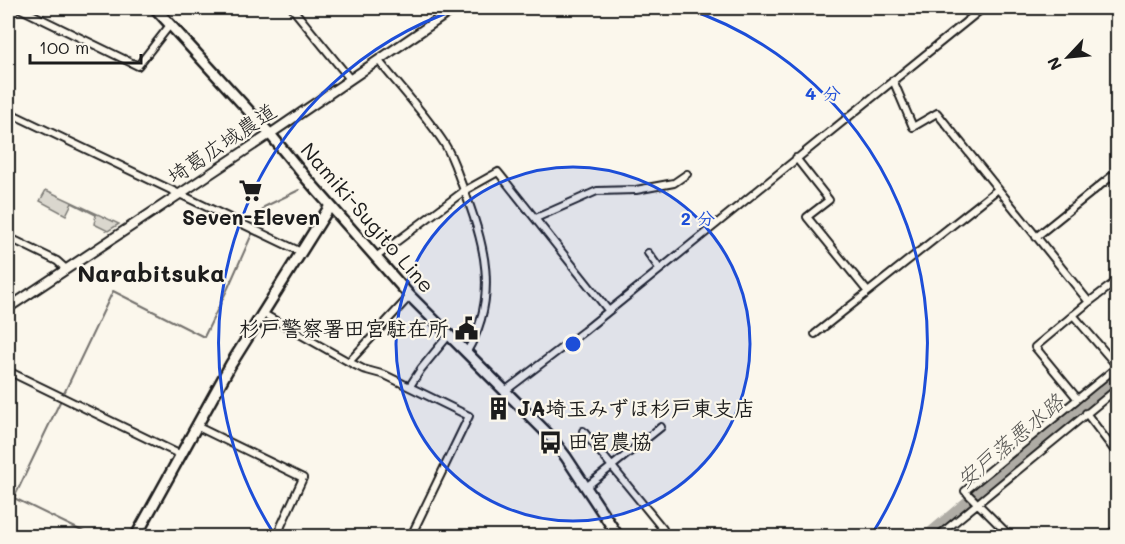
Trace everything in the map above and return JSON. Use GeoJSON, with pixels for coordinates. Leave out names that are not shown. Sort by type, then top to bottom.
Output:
{"type":"FeatureCollection","features":[{"type":"Feature","properties":{"kind":"main road","name":"Namiki-Sugito Line"},"geometry":{"type":"LineString","coordinates":[[155,8],[270,134],[410,296],[549,435],[586,486],[618,537]]}},
{"type":"Feature","properties":{"kind":"main road"},"geometry":{"type":"LineString","coordinates":[[136,537],[231,364],[330,206]]}},
{"type":"Feature","properties":{"kind":"street"},"geometry":{"type":"LineString","coordinates":[[19,8],[138,66],[170,25]]}},
{"type":"Feature","properties":{"kind":"street"},"geometry":{"type":"LineString","coordinates":[[292,8],[350,79]]}},
{"type":"Feature","properties":{"kind":"street","name":"埼葛広域農道"},"geometry":{"type":"LineString","coordinates":[[8,308],[455,8]]}},
{"type":"Feature","properties":{"kind":"street"},"geometry":{"type":"LineString","coordinates":[[505,391],[983,8]]}},
{"type":"Feature","properties":{"kind":"street"},"geometry":{"type":"LineString","coordinates":[[378,60],[446,145],[482,240],[487,290],[483,316],[466,354]]}},
{"type":"Feature","properties":{"kind":"street"},"geometry":{"type":"LineString","coordinates":[[893,80],[913,127],[937,113],[1089,302]]}},
{"type":"Feature","properties":{"kind":"street"},"geometry":{"type":"LineString","coordinates":[[8,112],[301,252]]}},
{"type":"Feature","properties":{"kind":"street"},"geometry":{"type":"LineString","coordinates":[[796,158],[829,200],[807,217],[868,292]]}},
{"type":"Feature","properties":{"kind":"street"},"geometry":{"type":"LineString","coordinates":[[1036,237],[1118,171]]}},
{"type":"Feature","properties":{"kind":"street"},"geometry":{"type":"LineString","coordinates":[[376,257],[464,191],[498,172],[608,310]]}},
{"type":"Feature","properties":{"kind":"street"},"geometry":{"type":"LineString","coordinates":[[536,218],[597,191],[636,190],[674,183],[687,174]]}},
{"type":"Feature","properties":{"kind":"street"},"geometry":{"type":"LineString","coordinates":[[815,334],[998,189]]}},
{"type":"Feature","properties":{"kind":"street"},"geometry":{"type":"LineString","coordinates":[[8,237],[57,261],[66,269]]}},
{"type":"Feature","properties":{"kind":"street"},"geometry":{"type":"LineString","coordinates":[[648,253],[659,268]]}},
{"type":"Feature","properties":{"kind":"street"},"geometry":{"type":"LineString","coordinates":[[1077,398],[1035,347],[1118,280]]}},
{"type":"Feature","properties":{"kind":"street"},"geometry":{"type":"LineString","coordinates":[[349,362],[410,296]]}},
{"type":"Feature","properties":{"kind":"street"},"geometry":{"type":"LineString","coordinates":[[262,313],[349,362],[410,386],[469,416],[411,537]]}},
{"type":"Feature","properties":{"kind":"street"},"geometry":{"type":"LineString","coordinates":[[1010,537],[966,493],[1117,366],[1073,315]]}},
{"type":"Feature","properties":{"kind":"street"},"geometry":{"type":"LineString","coordinates":[[410,386],[420,369],[448,336]]}},
{"type":"Feature","properties":{"kind":"street"},"geometry":{"type":"LineString","coordinates":[[8,371],[181,455]]}},
{"type":"Feature","properties":{"kind":"street"},"geometry":{"type":"LineString","coordinates":[[938,537],[976,503],[1118,388]]}},
{"type":"Feature","properties":{"kind":"street"},"geometry":{"type":"LineString","coordinates":[[1086,413],[1118,455]]}},
{"type":"Feature","properties":{"kind":"street"},"geometry":{"type":"LineString","coordinates":[[196,426],[303,478],[281,526],[279,537]]}},
{"type":"Feature","properties":{"kind":"street"},"geometry":{"type":"LineString","coordinates":[[586,486],[661,427]]}},
{"type":"Feature","properties":{"kind":"street"},"geometry":{"type":"LineString","coordinates":[[583,431],[663,530],[663,537]]}},
{"type":"Feature","properties":{"kind":"street"},"geometry":{"type":"LineString","coordinates":[[1107,537],[1118,528]]}},
{"type":"Feature","properties":{"kind":"shaded area"},"geometry":{"type":"Polygon","coordinates":[[[46,190],[119,224],[108,231],[94,224],[96,215],[72,203],[66,215],[40,201],[46,190]]]}},
{"type":"Feature","properties":{"kind":"waterway"},"geometry":{"type":"LineString","coordinates":[[92,536],[14,498],[113,291],[204,337],[264,207],[299,190]]}},
{"type":"Feature","properties":{"kind":"waterway","name":"安戸落悪水路"},"geometry":{"type":"LineString","coordinates":[[929,536],[1118,378]]}},
{"type":"Feature","properties":{"kind":"place","name":"Seven-Eleven"},"geometry":{"type":"Point","coordinates":[251,190]}},
{"type":"Feature","properties":{"kind":"place","name":"杉戸警察署田宮駐在所"},"geometry":{"type":"Point","coordinates":[467,329]}},
{"type":"Feature","properties":{"kind":"place","name":"JA埼玉みずほ杉戸東支店"},"geometry":{"type":"Point","coordinates":[499,409]}},
{"type":"Feature","properties":{"kind":"place","name":"田宮農協"},"geometry":{"type":"Point","coordinates":[550,442]}},
{"type":"Feature","properties":{"kind":"district","name":"Narabitsuka"},"geometry":{"type":"Point","coordinates":[151,274]}}]}
